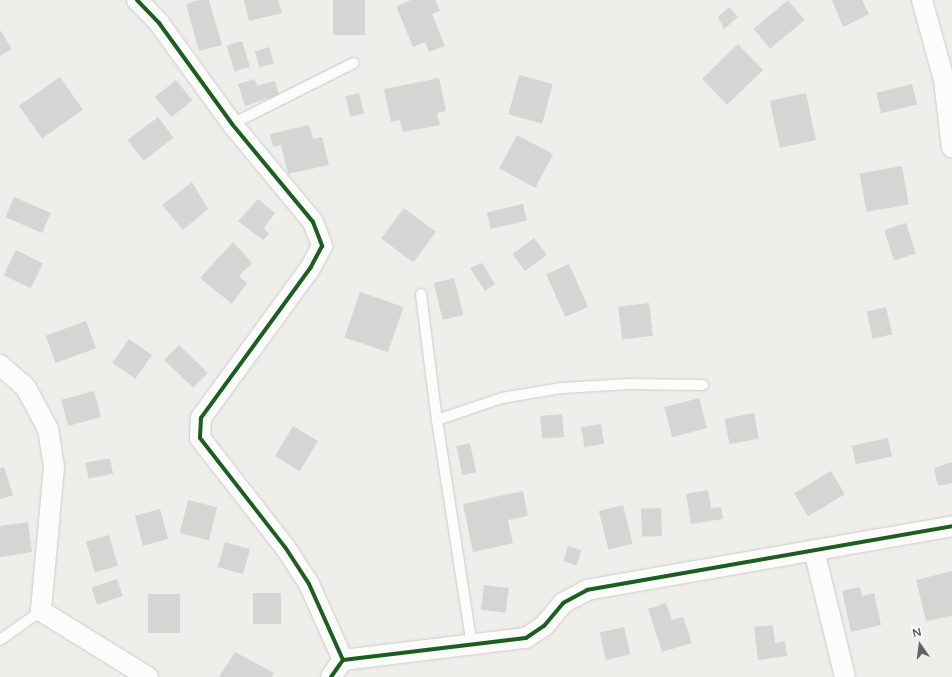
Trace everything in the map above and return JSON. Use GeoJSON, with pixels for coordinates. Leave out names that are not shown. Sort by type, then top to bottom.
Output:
{"type":"FeatureCollection","features":[{"type":"Feature","properties":{"kind":"street"},"geometry":{"type":"LineString","coordinates":[[137,0],[159,23],[232,124],[313,222],[322,246],[311,267],[201,418],[200,438],[285,547],[309,584],[343,660]]}},
{"type":"Feature","properties":{"kind":"street"},"geometry":{"type":"LineString","coordinates":[[922,0],[944,80],[952,148]]}},
{"type":"Feature","properties":{"kind":"street"},"geometry":{"type":"LineString","coordinates":[[0,365],[26,388],[48,429],[54,467],[41,611],[148,677]]}},
{"type":"Feature","properties":{"kind":"street"},"geometry":{"type":"LineString","coordinates":[[331,677],[343,660],[526,638],[544,626],[563,603],[587,590],[952,526]]}},
{"type":"Feature","properties":{"kind":"street"},"geometry":{"type":"LineString","coordinates":[[814,550],[845,677]]}},
{"type":"Feature","properties":{"kind":"lane"},"geometry":{"type":"LineString","coordinates":[[232,124],[354,63]]}},
{"type":"Feature","properties":{"kind":"lane"},"geometry":{"type":"LineString","coordinates":[[421,294],[437,420],[472,645]]}},
{"type":"Feature","properties":{"kind":"lane"},"geometry":{"type":"LineString","coordinates":[[437,420],[502,398],[562,388],[629,384],[703,385]]}},
{"type":"Feature","properties":{"kind":"lane"},"geometry":{"type":"LineString","coordinates":[[0,640],[41,611]]}},
{"type":"Feature","properties":{"kind":"building"},"geometry":{"type":"Polygon","coordinates":[[[199,0],[209,0],[222,45],[199,51],[186,4],[199,0]]]}},
{"type":"Feature","properties":{"kind":"building"},"geometry":{"type":"Polygon","coordinates":[[[244,0],[278,0],[282,13],[249,21],[244,0]]]}},
{"type":"Feature","properties":{"kind":"building"},"geometry":{"type":"Polygon","coordinates":[[[333,0],[365,0],[365,35],[333,35],[333,0]]]}},
{"type":"Feature","properties":{"kind":"building"},"geometry":{"type":"Polygon","coordinates":[[[411,0],[435,0],[440,11],[432,14],[445,46],[429,52],[425,42],[413,47],[396,6],[411,0]]]}},
{"type":"Feature","properties":{"kind":"building"},"geometry":{"type":"Polygon","coordinates":[[[788,0],[805,20],[770,49],[754,29],[788,0]]]}},
{"type":"Feature","properties":{"kind":"building"},"geometry":{"type":"Polygon","coordinates":[[[832,0],[862,0],[869,14],[843,27],[832,0]]]}},
{"type":"Feature","properties":{"kind":"building"},"geometry":{"type":"Polygon","coordinates":[[[729,7],[738,17],[724,29],[718,17],[729,7]]]}},
{"type":"Feature","properties":{"kind":"building"},"geometry":{"type":"Polygon","coordinates":[[[0,30],[12,49],[0,56],[0,30]]]}},
{"type":"Feature","properties":{"kind":"building"},"geometry":{"type":"Polygon","coordinates":[[[242,41],[250,67],[235,71],[227,46],[242,41]]]}},
{"type":"Feature","properties":{"kind":"building"},"geometry":{"type":"Polygon","coordinates":[[[738,44],[763,70],[727,105],[702,79],[738,44]]]}},
{"type":"Feature","properties":{"kind":"building"},"geometry":{"type":"Polygon","coordinates":[[[269,47],[274,63],[260,68],[255,51],[269,47]]]}},
{"type":"Feature","properties":{"kind":"building"},"geometry":{"type":"Polygon","coordinates":[[[519,75],[553,84],[542,124],[508,115],[519,75]]]}},
{"type":"Feature","properties":{"kind":"building"},"geometry":{"type":"Polygon","coordinates":[[[60,77],[83,110],[42,138],[19,106],[60,77]]]}},
{"type":"Feature","properties":{"kind":"building"},"geometry":{"type":"Polygon","coordinates":[[[439,78],[446,111],[437,113],[440,125],[403,132],[400,120],[391,122],[384,89],[439,78]]]}},
{"type":"Feature","properties":{"kind":"building"},"geometry":{"type":"Polygon","coordinates":[[[255,79],[257,86],[275,81],[279,95],[245,106],[238,84],[255,79]]]}},
{"type":"Feature","properties":{"kind":"building"},"geometry":{"type":"Polygon","coordinates":[[[176,80],[192,100],[171,117],[155,97],[176,80]]]}},
{"type":"Feature","properties":{"kind":"building"},"geometry":{"type":"Polygon","coordinates":[[[912,84],[917,104],[881,113],[876,93],[912,84]]]}},
{"type":"Feature","properties":{"kind":"building"},"geometry":{"type":"Polygon","coordinates":[[[359,93],[364,113],[350,117],[345,96],[359,93]]]}},
{"type":"Feature","properties":{"kind":"building"},"geometry":{"type":"Polygon","coordinates":[[[806,93],[816,140],[780,148],[770,101],[806,93]]]}},
{"type":"Feature","properties":{"kind":"building"},"geometry":{"type":"Polygon","coordinates":[[[158,117],[174,138],[143,161],[128,140],[158,117]]]}},
{"type":"Feature","properties":{"kind":"building"},"geometry":{"type":"Polygon","coordinates":[[[309,125],[313,139],[322,137],[329,165],[288,174],[281,145],[273,147],[270,134],[309,125]]]}},
{"type":"Feature","properties":{"kind":"building"},"geometry":{"type":"Polygon","coordinates":[[[517,135],[553,154],[535,188],[499,169],[517,135]]]}},
{"type":"Feature","properties":{"kind":"building"},"geometry":{"type":"Polygon","coordinates":[[[902,166],[909,204],[866,212],[860,173],[902,166]]]}},
{"type":"Feature","properties":{"kind":"building"},"geometry":{"type":"Polygon","coordinates":[[[192,182],[208,209],[183,230],[162,205],[192,182]]]}},
{"type":"Feature","properties":{"kind":"building"},"geometry":{"type":"Polygon","coordinates":[[[14,197],[51,213],[42,233],[5,217],[14,197]]]}},
{"type":"Feature","properties":{"kind":"building"},"geometry":{"type":"Polygon","coordinates":[[[258,199],[275,213],[264,228],[269,234],[263,240],[238,221],[258,199]]]}},
{"type":"Feature","properties":{"kind":"building"},"geometry":{"type":"Polygon","coordinates":[[[523,204],[527,221],[491,229],[487,212],[523,204]]]}},
{"type":"Feature","properties":{"kind":"building"},"geometry":{"type":"Polygon","coordinates":[[[404,208],[436,232],[413,262],[381,238],[404,208]]]}},
{"type":"Feature","properties":{"kind":"building"},"geometry":{"type":"Polygon","coordinates":[[[906,223],[916,253],[894,261],[884,230],[906,223]]]}},
{"type":"Feature","properties":{"kind":"building"},"geometry":{"type":"Polygon","coordinates":[[[534,238],[547,255],[525,271],[512,254],[534,238]]]}},
{"type":"Feature","properties":{"kind":"building"},"geometry":{"type":"Polygon","coordinates":[[[233,242],[252,263],[239,276],[247,283],[232,304],[200,278],[233,242]]]}},
{"type":"Feature","properties":{"kind":"building"},"geometry":{"type":"Polygon","coordinates":[[[16,250],[43,263],[31,288],[4,275],[16,250]]]}},
{"type":"Feature","properties":{"kind":"building"},"geometry":{"type":"Polygon","coordinates":[[[482,263],[495,284],[485,291],[470,268],[482,263]]]}},
{"type":"Feature","properties":{"kind":"building"},"geometry":{"type":"Polygon","coordinates":[[[569,264],[588,307],[565,317],[546,274],[569,264]]]}},
{"type":"Feature","properties":{"kind":"building"},"geometry":{"type":"Polygon","coordinates":[[[454,278],[463,315],[443,320],[434,283],[454,278]]]}},
{"type":"Feature","properties":{"kind":"building"},"geometry":{"type":"Polygon","coordinates":[[[360,292],[403,307],[388,352],[344,337],[360,292]]]}},
{"type":"Feature","properties":{"kind":"building"},"geometry":{"type":"Polygon","coordinates":[[[649,303],[653,336],[622,340],[618,307],[649,303]]]}},
{"type":"Feature","properties":{"kind":"building"},"geometry":{"type":"Polygon","coordinates":[[[886,307],[892,334],[873,339],[867,311],[886,307]]]}},
{"type":"Feature","properties":{"kind":"building"},"geometry":{"type":"Polygon","coordinates":[[[86,321],[96,348],[56,363],[46,336],[86,321]]]}},
{"type":"Feature","properties":{"kind":"building"},"geometry":{"type":"Polygon","coordinates":[[[129,339],[152,355],[135,379],[112,363],[129,339]]]}},
{"type":"Feature","properties":{"kind":"building"},"geometry":{"type":"Polygon","coordinates":[[[179,345],[208,373],[193,388],[164,360],[179,345]]]}},
{"type":"Feature","properties":{"kind":"building"},"geometry":{"type":"Polygon","coordinates":[[[94,391],[101,417],[68,426],[61,400],[94,391]]]}},
{"type":"Feature","properties":{"kind":"building"},"geometry":{"type":"Polygon","coordinates":[[[699,398],[707,428],[672,437],[664,407],[699,398]]]}},
{"type":"Feature","properties":{"kind":"building"},"geometry":{"type":"Polygon","coordinates":[[[754,413],[759,439],[730,444],[725,419],[754,413]]]}},
{"type":"Feature","properties":{"kind":"building"},"geometry":{"type":"Polygon","coordinates":[[[562,414],[564,437],[542,439],[540,416],[562,414]]]}},
{"type":"Feature","properties":{"kind":"building"},"geometry":{"type":"Polygon","coordinates":[[[601,424],[604,444],[584,447],[581,427],[601,424]]]}},
{"type":"Feature","properties":{"kind":"building"},"geometry":{"type":"Polygon","coordinates":[[[293,426],[318,441],[300,471],[275,456],[293,426]]]}},
{"type":"Feature","properties":{"kind":"building"},"geometry":{"type":"Polygon","coordinates":[[[888,438],[892,457],[856,464],[852,446],[888,438]]]}},
{"type":"Feature","properties":{"kind":"building"},"geometry":{"type":"Polygon","coordinates":[[[470,443],[476,472],[463,475],[456,446],[470,443]]]}},
{"type":"Feature","properties":{"kind":"building"},"geometry":{"type":"Polygon","coordinates":[[[110,458],[113,474],[89,478],[85,463],[110,458]]]}},
{"type":"Feature","properties":{"kind":"building"},"geometry":{"type":"Polygon","coordinates":[[[952,462],[952,483],[938,486],[934,468],[952,462]]]}},
{"type":"Feature","properties":{"kind":"building"},"geometry":{"type":"Polygon","coordinates":[[[4,467],[13,495],[0,499],[0,468],[4,467]]]}},
{"type":"Feature","properties":{"kind":"building"},"geometry":{"type":"Polygon","coordinates":[[[831,471],[845,494],[808,516],[794,493],[831,471]]]}},
{"type":"Feature","properties":{"kind":"building"},"geometry":{"type":"Polygon","coordinates":[[[708,490],[711,508],[721,507],[723,519],[691,524],[686,494],[708,490]]]}},
{"type":"Feature","properties":{"kind":"building"},"geometry":{"type":"Polygon","coordinates":[[[523,491],[528,516],[508,520],[513,543],[473,552],[463,504],[523,491]]]}},
{"type":"Feature","properties":{"kind":"building"},"geometry":{"type":"Polygon","coordinates":[[[188,500],[217,507],[209,540],[180,533],[188,500]]]}},
{"type":"Feature","properties":{"kind":"building"},"geometry":{"type":"Polygon","coordinates":[[[623,505],[633,544],[608,550],[599,511],[623,505]]]}},
{"type":"Feature","properties":{"kind":"building"},"geometry":{"type":"Polygon","coordinates":[[[661,508],[662,536],[642,537],[641,509],[661,508]]]}},
{"type":"Feature","properties":{"kind":"building"},"geometry":{"type":"Polygon","coordinates":[[[160,509],[168,539],[143,546],[135,516],[160,509]]]}},
{"type":"Feature","properties":{"kind":"building"},"geometry":{"type":"Polygon","coordinates":[[[28,522],[32,552],[0,557],[0,526],[28,522]]]}},
{"type":"Feature","properties":{"kind":"building"},"geometry":{"type":"Polygon","coordinates":[[[109,535],[118,566],[95,572],[86,542],[109,535]]]}},
{"type":"Feature","properties":{"kind":"building"},"geometry":{"type":"Polygon","coordinates":[[[225,542],[250,549],[243,574],[218,567],[225,542]]]}},
{"type":"Feature","properties":{"kind":"building"},"geometry":{"type":"Polygon","coordinates":[[[568,546],[581,550],[577,565],[563,561],[568,546]]]}},
{"type":"Feature","properties":{"kind":"building"},"geometry":{"type":"Polygon","coordinates":[[[952,571],[952,616],[926,621],[916,580],[952,571]]]}},
{"type":"Feature","properties":{"kind":"building"},"geometry":{"type":"Polygon","coordinates":[[[117,579],[123,596],[97,605],[91,588],[117,579]]]}},
{"type":"Feature","properties":{"kind":"building"},"geometry":{"type":"Polygon","coordinates":[[[484,585],[509,588],[506,613],[481,610],[484,585]]]}},
{"type":"Feature","properties":{"kind":"building"},"geometry":{"type":"Polygon","coordinates":[[[860,587],[862,596],[874,593],[881,625],[851,632],[842,591],[860,587]]]}},
{"type":"Feature","properties":{"kind":"building"},"geometry":{"type":"Polygon","coordinates":[[[253,593],[281,593],[281,624],[253,624],[253,593]]]}},
{"type":"Feature","properties":{"kind":"building"},"geometry":{"type":"Polygon","coordinates":[[[148,594],[180,594],[180,633],[148,633],[148,594]]]}},
{"type":"Feature","properties":{"kind":"building"},"geometry":{"type":"Polygon","coordinates":[[[666,603],[672,620],[683,617],[692,643],[662,652],[648,609],[666,603]]]}},
{"type":"Feature","properties":{"kind":"building"},"geometry":{"type":"Polygon","coordinates":[[[773,625],[775,643],[785,641],[787,656],[758,660],[754,627],[773,625]]]}},
{"type":"Feature","properties":{"kind":"building"},"geometry":{"type":"Polygon","coordinates":[[[624,627],[630,654],[606,660],[600,633],[624,627]]]}},
{"type":"Feature","properties":{"kind":"building"},"geometry":{"type":"Polygon","coordinates":[[[235,652],[274,673],[272,677],[219,677],[235,652]]]}},
{"type":"Feature","properties":{"kind":"cycle path"},"geometry":{"type":"LineString","coordinates":[[137,0],[159,23],[232,124],[313,222],[322,246],[311,267],[201,418],[200,438],[285,547],[309,584],[343,660]]}},
{"type":"Feature","properties":{"kind":"cycle path"},"geometry":{"type":"LineString","coordinates":[[331,677],[343,660],[526,638],[544,626],[563,603],[587,590],[952,526]]}}]}
